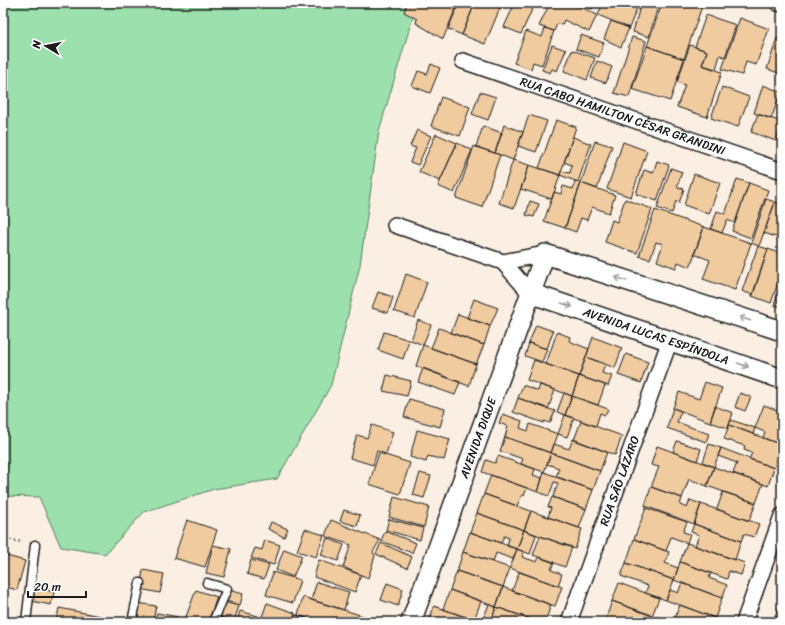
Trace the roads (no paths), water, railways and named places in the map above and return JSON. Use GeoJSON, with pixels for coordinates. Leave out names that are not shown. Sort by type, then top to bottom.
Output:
{"type":"FeatureCollection","features":[{"type":"Feature","properties":{"kind":"street"},"geometry":{"type":"LineString","coordinates":[[778,3],[782,4]]}},
{"type":"Feature","properties":{"kind":"street","name":"RUA CABO HAMILTON CÉSAR GRANDINI"},"geometry":{"type":"LineString","coordinates":[[463,61],[782,171]]}},
{"type":"Feature","properties":{"kind":"street"},"geometry":{"type":"LineString","coordinates":[[396,225],[503,262],[545,254],[782,331]]}},
{"type":"Feature","properties":{"kind":"street","name":"AVENIDA DIQUE"},"geometry":{"type":"LineString","coordinates":[[411,622],[545,254]]}},
{"type":"Feature","properties":{"kind":"street"},"geometry":{"type":"LineString","coordinates":[[503,262],[530,293]]}},
{"type":"Feature","properties":{"kind":"street","name":"AVENIDA LUCAS ESPÍNDOLA"},"geometry":{"type":"LineString","coordinates":[[530,293],[782,379]]}},
{"type":"Feature","properties":{"kind":"street","name":"RUA SÃO LÁZARO"},"geometry":{"type":"LineString","coordinates":[[569,622],[670,340]]}},
{"type":"Feature","properties":{"kind":"street"},"geometry":{"type":"LineString","coordinates":[[744,622],[782,516]]}},
{"type":"Feature","properties":{"kind":"lane"},"geometry":{"type":"LineString","coordinates":[[26,622],[34,545]]}},
{"type":"Feature","properties":{"kind":"lane"},"geometry":{"type":"LineString","coordinates":[[132,622],[140,583]]}},
{"type":"Feature","properties":{"kind":"lane"},"geometry":{"type":"LineString","coordinates":[[207,583],[227,590],[213,622]]}},
{"type":"Feature","properties":{"kind":"lane"},"geometry":{"type":"LineString","coordinates":[[296,622],[297,620],[303,622]]}}]}
